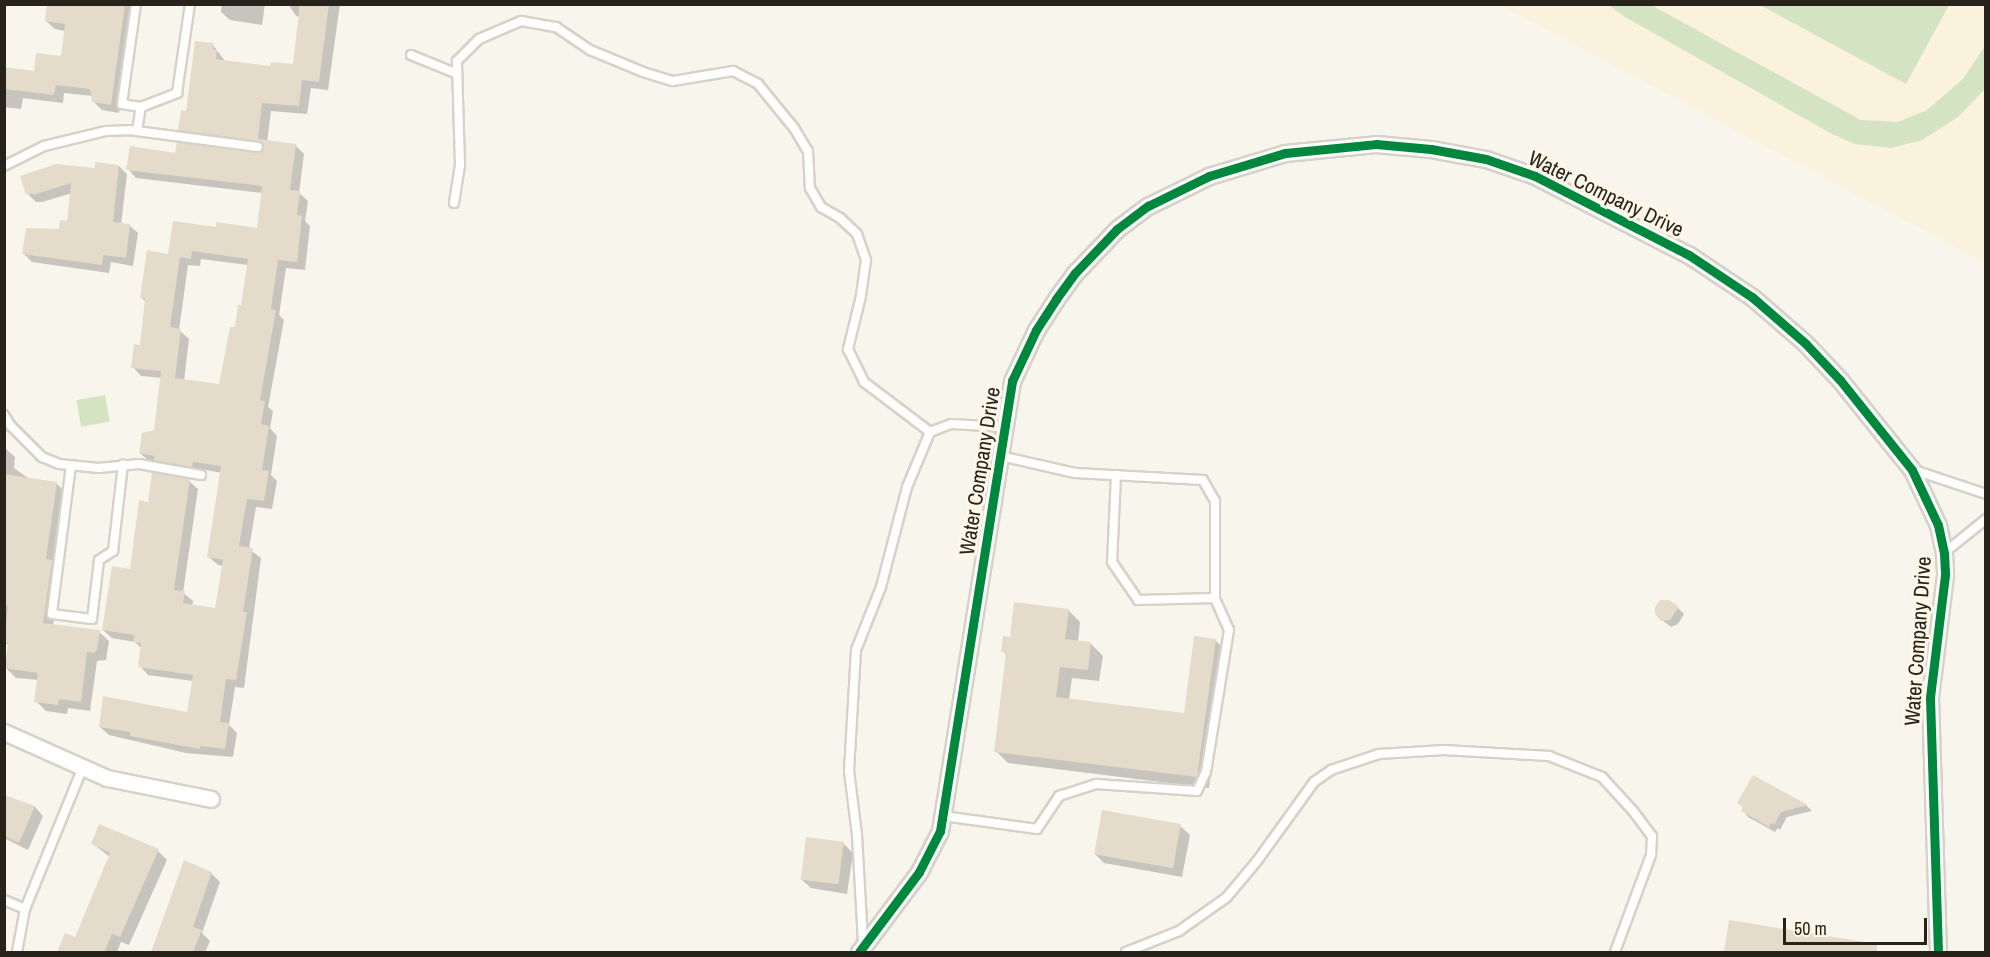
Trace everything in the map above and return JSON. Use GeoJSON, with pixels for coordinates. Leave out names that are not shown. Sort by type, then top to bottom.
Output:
{"type":"FeatureCollection","features":[{"type":"Feature","properties":{"kind":"street","name":"Water Company Drive"},"geometry":{"type":"LineString","coordinates":[[861,950],[919,872],[934,847],[943,816],[1011,381],[1036,330],[1056,299],[1095,250],[1117,229],[1148,206],[1209,176],[1247,162],[1318,148],[1404,145],[1486,159],[1535,176],[1689,255],[1721,275],[1805,343],[1840,380],[1912,470],[1938,525],[1944,553],[1945,575],[1930,698],[1938,952]]}},
{"type":"Feature","properties":{"kind":"street"},"geometry":{"type":"LineString","coordinates":[[4,732],[82,769],[140,786],[211,799]]}},
{"type":"Feature","properties":{"kind":"lane"},"geometry":{"type":"LineString","coordinates":[[136,4],[122,104],[141,107],[177,93],[190,4]]}},
{"type":"Feature","properties":{"kind":"lane"},"geometry":{"type":"LineString","coordinates":[[454,203],[460,165],[455,73],[457,62],[479,39],[521,21],[556,27],[590,50],[643,72],[673,81],[732,71],[758,84],[808,151],[810,188],[820,207],[840,218],[857,234],[866,260],[861,296],[848,349],[864,382],[930,432]]}},
{"type":"Feature","properties":{"kind":"lane"},"geometry":{"type":"LineString","coordinates":[[411,55],[455,73]]}},
{"type":"Feature","properties":{"kind":"lane"},"geometry":{"type":"LineString","coordinates":[[137,131],[141,107]]}},
{"type":"Feature","properties":{"kind":"lane"},"geometry":{"type":"LineString","coordinates":[[4,166],[44,146],[106,131],[137,131],[258,147]]}},
{"type":"Feature","properties":{"kind":"lane"},"geometry":{"type":"LineString","coordinates":[[4,415],[11,426],[42,457],[59,464],[99,468],[139,464],[201,475]]}},
{"type":"Feature","properties":{"kind":"lane"},"geometry":{"type":"LineString","coordinates":[[861,950],[857,835],[849,771],[856,650],[880,587],[907,487],[930,432],[951,424],[1005,427]]}},
{"type":"Feature","properties":{"kind":"lane"},"geometry":{"type":"LineString","coordinates":[[943,816],[1037,829],[1059,795],[1096,784],[1197,791],[1206,772],[1229,630],[1215,598],[1215,501],[1203,480],[1075,473],[1001,456]]}},
{"type":"Feature","properties":{"kind":"lane"},"geometry":{"type":"LineString","coordinates":[[71,465],[52,614],[92,619],[99,560],[113,552],[123,465]]}},
{"type":"Feature","properties":{"kind":"lane"},"geometry":{"type":"LineString","coordinates":[[1912,470],[1986,494]]}},
{"type":"Feature","properties":{"kind":"lane"},"geometry":{"type":"LineString","coordinates":[[1116,475],[1112,562],[1138,600],[1215,598]]}},
{"type":"Feature","properties":{"kind":"lane"},"geometry":{"type":"LineString","coordinates":[[1944,553],[1986,519]]}},
{"type":"Feature","properties":{"kind":"lane"},"geometry":{"type":"LineString","coordinates":[[1126,952],[1179,930],[1227,897],[1257,861],[1314,782],[1331,770],[1379,754],[1444,750],[1549,756],[1602,777],[1633,811],[1652,836],[1651,855],[1615,952]]}},
{"type":"Feature","properties":{"kind":"lane"},"geometry":{"type":"LineString","coordinates":[[17,952],[25,909],[82,769]]}},
{"type":"Feature","properties":{"kind":"lane"},"geometry":{"type":"LineString","coordinates":[[4,900],[25,909]]}},
{"type":"Feature","properties":{"kind":"shaded area"},"geometry":{"type":"Polygon","coordinates":[[[1500,5],[1985,5],[1985,263],[1500,5]]]}},
{"type":"Feature","properties":{"kind":"green space"},"geometry":{"type":"Polygon","coordinates":[[[1949,4],[1906,84],[1760,5],[1949,4]]]}},
{"type":"Feature","properties":{"kind":"green space"},"geometry":{"type":"Polygon","coordinates":[[[1609,5],[1651,5],[1861,120],[1898,122],[1927,110],[1963,79],[1985,46],[1985,89],[1958,117],[1922,140],[1891,148],[1855,144],[1832,134],[1625,17],[1609,5]]]}},
{"type":"Feature","properties":{"kind":"green space"},"geometry":{"type":"Polygon","coordinates":[[[105,395],[110,422],[81,427],[76,400],[105,395]]]}},
{"type":"Feature","properties":{"kind":"building"},"geometry":{"type":"Polygon","coordinates":[[[47,4],[125,4],[111,105],[92,102],[90,89],[56,85],[54,95],[4,89],[4,67],[34,71],[36,53],[61,56],[65,24],[45,21],[47,4]]]}},
{"type":"Feature","properties":{"kind":"building"},"geometry":{"type":"Polygon","coordinates":[[[300,4],[329,4],[319,82],[302,80],[299,106],[262,103],[258,139],[296,144],[290,190],[300,191],[297,215],[302,216],[297,262],[278,260],[271,309],[276,310],[260,400],[265,401],[261,424],[269,426],[262,470],[269,471],[264,501],[247,499],[239,546],[253,548],[243,612],[247,612],[236,680],[226,679],[220,722],[229,723],[225,749],[200,746],[200,749],[130,736],[130,732],[99,727],[103,696],[187,712],[193,675],[138,667],[141,643],[133,642],[134,635],[102,630],[112,566],[130,569],[139,500],[148,502],[152,472],[190,479],[174,590],[185,591],[183,603],[215,608],[223,560],[207,557],[221,466],[193,462],[192,467],[154,460],[154,456],[139,453],[142,433],[154,430],[161,371],[131,368],[134,344],[140,345],[145,298],[140,298],[147,250],[168,254],[173,221],[216,227],[216,222],[257,228],[262,186],[126,170],[130,146],[175,153],[177,142],[257,153],[262,151],[264,145],[259,141],[178,130],[181,110],[186,111],[195,41],[214,43],[213,49],[217,50],[216,59],[270,66],[271,62],[293,64],[300,4]],[[192,251],[191,259],[180,257],[170,327],[181,329],[175,378],[219,384],[230,327],[235,327],[238,305],[241,305],[248,259],[192,251]]]}},
{"type":"Feature","properties":{"kind":"building"},"geometry":{"type":"Polygon","coordinates":[[[95,162],[119,165],[113,222],[130,224],[126,258],[103,255],[102,265],[22,254],[26,228],[59,229],[60,220],[67,221],[71,183],[33,195],[32,193],[26,195],[20,176],[56,164],[95,168],[95,162]]]}},
{"type":"Feature","properties":{"kind":"building"},"geometry":{"type":"Polygon","coordinates":[[[4,474],[57,482],[46,559],[52,560],[43,623],[100,630],[97,650],[94,653],[87,652],[81,702],[59,699],[58,705],[34,702],[38,673],[5,668],[8,643],[4,642],[8,606],[4,605],[4,474]]]}},
{"type":"Feature","properties":{"kind":"building"},"geometry":{"type":"Polygon","coordinates":[[[1660,600],[1669,600],[1679,607],[1670,620],[1661,621],[1655,614],[1655,607],[1660,600]]]}},
{"type":"Feature","properties":{"kind":"building"},"geometry":{"type":"Polygon","coordinates":[[[1014,602],[1069,609],[1065,639],[1091,642],[1088,670],[1060,667],[1056,697],[1184,713],[1194,636],[1216,639],[1197,777],[994,752],[1006,653],[1001,652],[1003,636],[1010,637],[1014,602]]]}},
{"type":"Feature","properties":{"kind":"building"},"geometry":{"type":"Polygon","coordinates":[[[1753,775],[1808,805],[1781,812],[1774,825],[1771,823],[1769,827],[1741,811],[1743,807],[1737,803],[1753,775]]]}},
{"type":"Feature","properties":{"kind":"building"},"geometry":{"type":"Polygon","coordinates":[[[4,795],[35,806],[19,843],[4,836],[4,795]]]}},
{"type":"Feature","properties":{"kind":"building"},"geometry":{"type":"Polygon","coordinates":[[[1102,810],[1181,824],[1173,868],[1094,854],[1102,810]]]}},
{"type":"Feature","properties":{"kind":"building"},"geometry":{"type":"Polygon","coordinates":[[[99,824],[159,849],[120,937],[112,934],[105,950],[110,952],[57,952],[65,933],[75,937],[110,853],[91,844],[99,824]]]}},
{"type":"Feature","properties":{"kind":"building"},"geometry":{"type":"Polygon","coordinates":[[[806,837],[844,842],[838,884],[801,880],[806,837]]]}},
{"type":"Feature","properties":{"kind":"building"},"geometry":{"type":"Polygon","coordinates":[[[184,860],[212,872],[193,927],[202,930],[193,952],[151,952],[184,860]]]}},
{"type":"Feature","properties":{"kind":"building"},"geometry":{"type":"Polygon","coordinates":[[[1729,920],[1877,944],[1877,952],[1724,952],[1729,920]]]}},
{"type":"Feature","properties":{"kind":"cycle path"},"geometry":{"type":"LineString","coordinates":[[859,952],[919,872],[940,831],[1012,381],[1036,330],[1075,273],[1117,229],[1148,206],[1209,176],[1285,153],[1376,144],[1431,149],[1486,159],[1535,176],[1689,255],[1752,297],[1805,343],[1840,380],[1912,470],[1938,525],[1944,553],[1945,575],[1930,698],[1938,952]]}}]}
